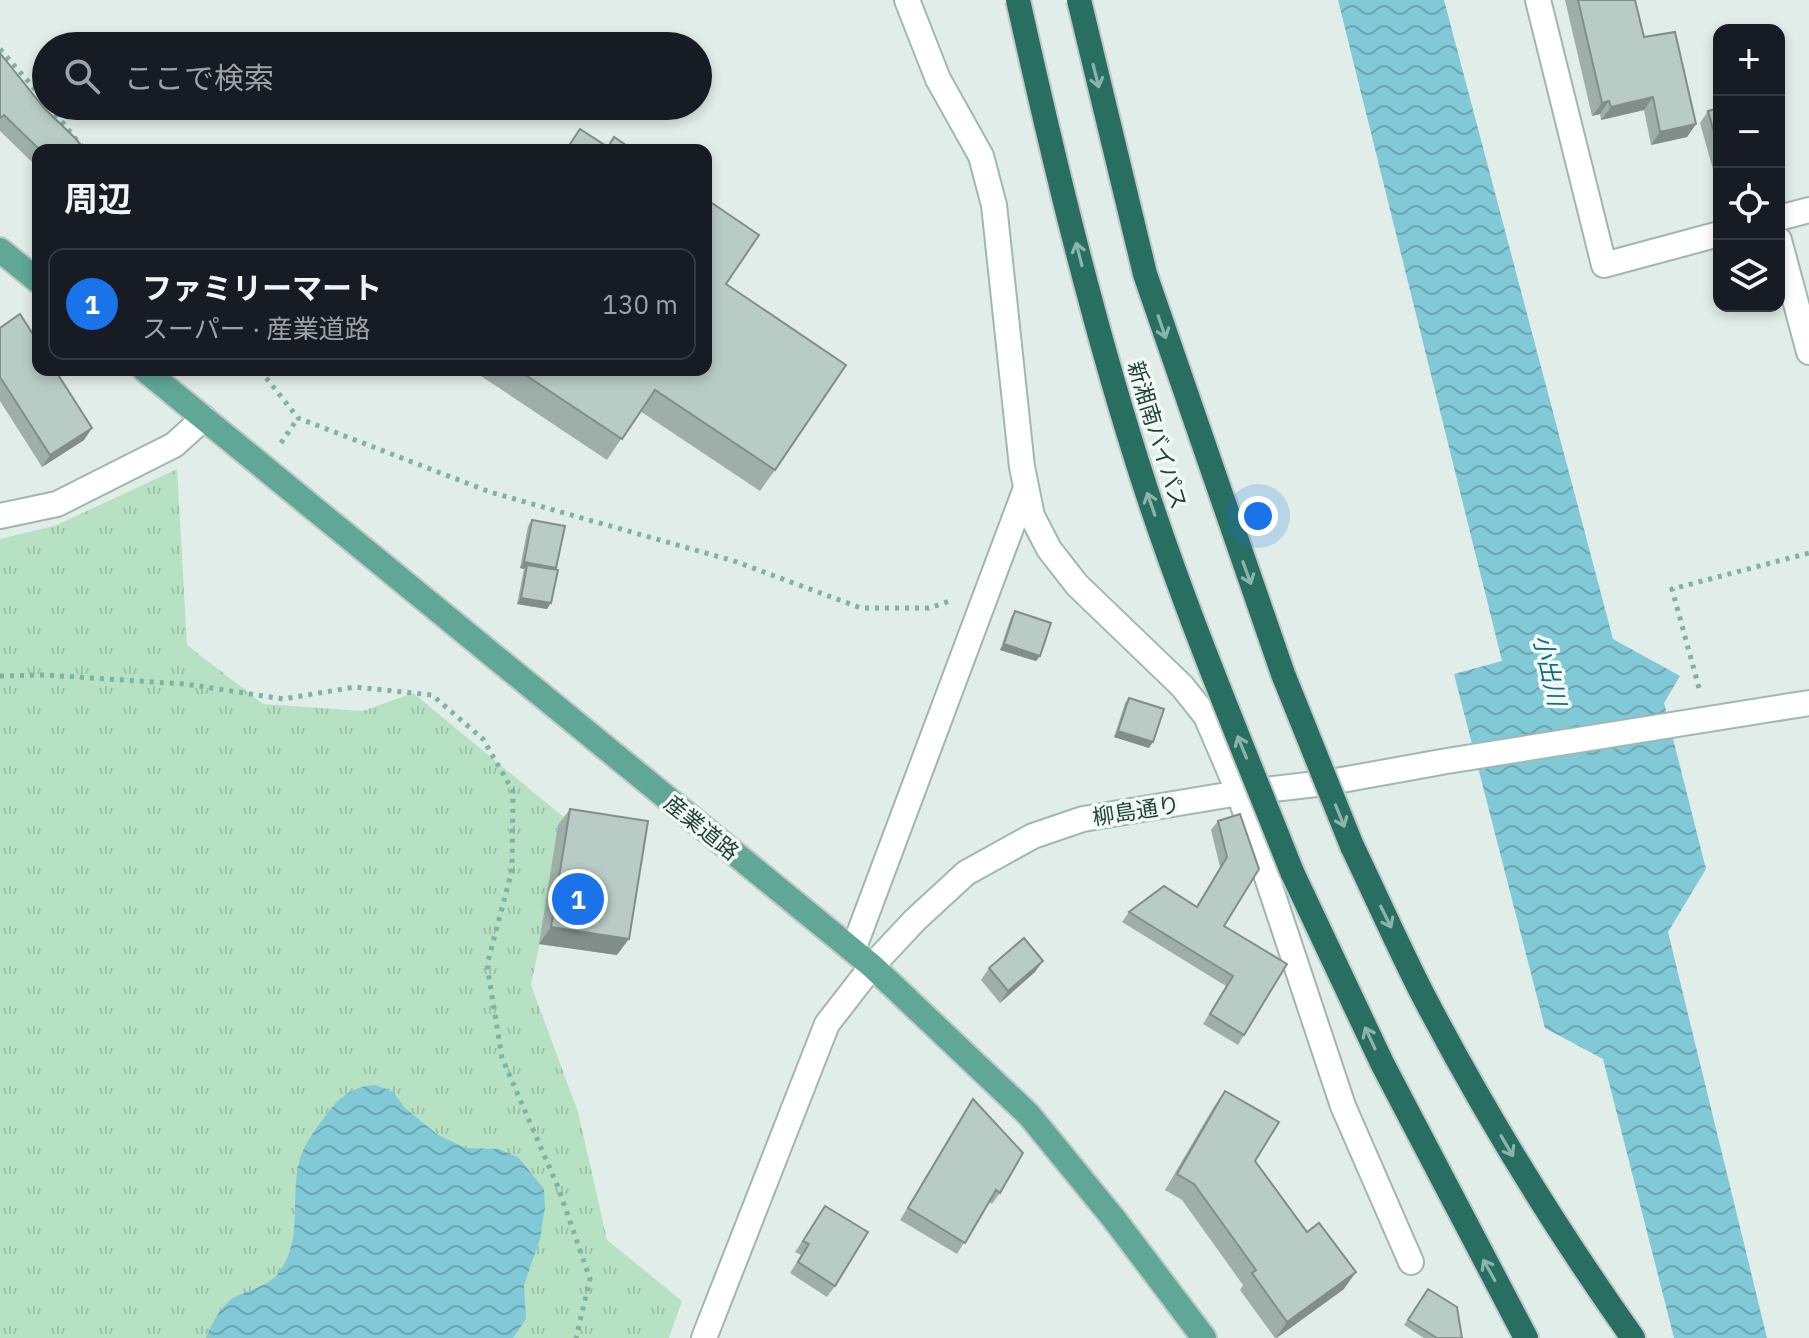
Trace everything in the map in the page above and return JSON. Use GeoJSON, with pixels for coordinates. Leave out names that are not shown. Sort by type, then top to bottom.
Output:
{"type":"FeatureCollection","features":[{"type":"Feature","properties":{"kind":"highway","name":"新湘南バイパス"},"geometry":{"type":"LineString","coordinates":[[1018,0],[1095,314],[1136,458],[1185,602],[1292,872],[1382,1063],[1526,1338]]}},
{"type":"Feature","properties":{"kind":"highway","name":"新湘南バイパス"},"geometry":{"type":"LineString","coordinates":[[1079,0],[1145,274],[1283,674],[1352,846],[1423,994],[1475,1090],[1533,1190],[1633,1338]]}},
{"type":"Feature","properties":{"kind":"main road"},"geometry":{"type":"LineString","coordinates":[[0,250],[32,276]]}},
{"type":"Feature","properties":{"kind":"main road","name":"産業道路"},"geometry":{"type":"LineString","coordinates":[[152,376],[872,966],[1029,1115],[1114,1219],[1204,1338]]}},
{"type":"Feature","properties":{"kind":"street"},"geometry":{"type":"LineString","coordinates":[[907,0],[938,79],[981,156],[994,205],[1020,451],[1032,516],[1049,549],[1077,585],[1182,686],[1206,716],[1239,793],[1343,1106],[1411,1262]]}},
{"type":"Feature","properties":{"kind":"street"},"geometry":{"type":"LineString","coordinates":[[1538,0],[1604,265],[1713,236]]}},
{"type":"Feature","properties":{"kind":"street"},"geometry":{"type":"LineString","coordinates":[[1785,216],[1809,210]]}},
{"type":"Feature","properties":{"kind":"street"},"geometry":{"type":"LineString","coordinates":[[1785,262],[1809,352]]}},
{"type":"Feature","properties":{"kind":"street"},"geometry":{"type":"LineString","coordinates":[[0,516],[57,504],[174,445],[204,418]]}},
{"type":"Feature","properties":{"kind":"street"},"geometry":{"type":"LineString","coordinates":[[853,950],[1026,488]]}},
{"type":"Feature","properties":{"kind":"street"},"geometry":{"type":"LineString","coordinates":[[1703,721],[1809,703]]}},
{"type":"Feature","properties":{"kind":"street","name":"柳島通り"},"geometry":{"type":"LineString","coordinates":[[704,1338],[827,1024],[872,966],[915,920],[966,873],[1033,836],[1083,819],[1703,721]]}},
{"type":"Feature","properties":{"kind":"path"},"geometry":{"type":"LineString","coordinates":[[0,49],[32,86]]}},
{"type":"Feature","properties":{"kind":"path"},"geometry":{"type":"LineString","coordinates":[[61,120],[80,144]]}},
{"type":"Feature","properties":{"kind":"path"},"geometry":{"type":"LineString","coordinates":[[265,376],[298,418],[490,492],[734,561],[861,608],[929,608],[989,588]]}},
{"type":"Feature","properties":{"kind":"path"},"geometry":{"type":"LineString","coordinates":[[1703,721],[1672,589],[1809,553]]}},
{"type":"Feature","properties":{"kind":"path"},"geometry":{"type":"LineString","coordinates":[[0,676],[45,675],[185,684],[283,699],[355,687],[432,695],[483,739],[513,791],[512,870],[487,965],[502,1058],[558,1187],[590,1279],[576,1338]]}},
{"type":"Feature","properties":{"kind":"green space"},"geometry":{"type":"Polygon","coordinates":[[[177,469],[187,645],[263,704],[363,711],[413,693],[566,819],[531,985],[578,1112],[607,1240],[682,1301],[669,1338],[0,1338],[0,539],[57,525],[177,469]]]}},
{"type":"Feature","properties":{"kind":"water","name":"小出川"},"geometry":{"type":"Polygon","coordinates":[[[1338,0],[1444,0],[1613,639],[1680,676],[1664,703],[1706,869],[1668,932],[1767,1338],[1674,1338],[1603,1059],[1545,1028],[1454,674],[1502,661],[1338,0]]]}},
{"type":"Feature","properties":{"kind":"water"},"geometry":{"type":"Polygon","coordinates":[[[376,1085],[393,1092],[405,1108],[438,1135],[466,1148],[499,1149],[518,1157],[544,1189],[545,1207],[540,1239],[524,1285],[526,1319],[513,1338],[206,1338],[216,1316],[228,1302],[270,1281],[287,1258],[294,1232],[299,1163],[314,1132],[341,1098],[354,1090],[376,1085]]]}},
{"type":"Feature","properties":{"kind":"building"},"geometry":{"type":"Polygon","coordinates":[[[1578,0],[1635,0],[1644,37],[1675,32],[1696,124],[1660,132],[1653,97],[1611,107],[1609,101],[1602,103],[1578,0]]]}},
{"type":"Feature","properties":{"kind":"building"},"geometry":{"type":"Polygon","coordinates":[[[0,53],[32,93],[32,120],[56,120],[80,144],[34,144],[4,115],[0,118],[0,53]]]}},
{"type":"Feature","properties":{"kind":"building"},"geometry":{"type":"Polygon","coordinates":[[[1713,110],[1713,129],[1708,111],[1713,110]]]}},
{"type":"Feature","properties":{"kind":"building"},"geometry":{"type":"Polygon","coordinates":[[[580,129],[603,144],[570,144],[580,129]]]}},
{"type":"Feature","properties":{"kind":"building"},"geometry":{"type":"Polygon","coordinates":[[[614,137],[624,144],[610,144],[614,137]]]}},
{"type":"Feature","properties":{"kind":"building"},"geometry":{"type":"Polygon","coordinates":[[[712,203],[759,235],[726,284],[846,365],[775,470],[655,390],[622,439],[527,376],[712,376],[712,203]]]}},
{"type":"Feature","properties":{"kind":"building"},"geometry":{"type":"Polygon","coordinates":[[[20,314],[32,333],[32,376],[59,376],[92,428],[50,455],[0,377],[0,328],[20,314]]]}},
{"type":"Feature","properties":{"kind":"building"},"geometry":{"type":"Polygon","coordinates":[[[532,520],[565,526],[556,568],[524,562],[532,520]]]}},
{"type":"Feature","properties":{"kind":"building"},"geometry":{"type":"Polygon","coordinates":[[[527,565],[558,570],[551,603],[521,598],[527,565]]]}},
{"type":"Feature","properties":{"kind":"building"},"geometry":{"type":"Polygon","coordinates":[[[1015,611],[1051,623],[1040,656],[1004,644],[1015,611]]]}},
{"type":"Feature","properties":{"kind":"building"},"geometry":{"type":"Polygon","coordinates":[[[1129,698],[1164,709],[1153,742],[1118,731],[1129,698]]]}},
{"type":"Feature","properties":{"kind":"building"},"geometry":{"type":"Polygon","coordinates":[[[570,809],[648,821],[629,939],[551,927],[570,809]]]}},
{"type":"Feature","properties":{"kind":"building"},"geometry":{"type":"Polygon","coordinates":[[[1240,814],[1259,869],[1224,926],[1287,964],[1244,1035],[1210,1014],[1233,976],[1129,912],[1164,886],[1197,907],[1227,857],[1218,821],[1240,814]]]}},
{"type":"Feature","properties":{"kind":"building"},"geometry":{"type":"Polygon","coordinates":[[[1024,938],[1043,961],[1008,991],[989,968],[1024,938]]]}},
{"type":"Feature","properties":{"kind":"building"},"geometry":{"type":"Polygon","coordinates":[[[1225,1091],[1279,1122],[1255,1161],[1307,1232],[1319,1223],[1356,1272],[1287,1322],[1252,1273],[1256,1270],[1194,1184],[1177,1174],[1225,1091]]]}},
{"type":"Feature","properties":{"kind":"building"},"geometry":{"type":"Polygon","coordinates":[[[973,1099],[1023,1153],[1000,1193],[996,1190],[965,1243],[908,1208],[973,1099]]]}},
{"type":"Feature","properties":{"kind":"building"},"geometry":{"type":"Polygon","coordinates":[[[825,1206],[868,1232],[835,1286],[798,1262],[809,1244],[803,1241],[825,1206]]]}},
{"type":"Feature","properties":{"kind":"building"},"geometry":{"type":"Polygon","coordinates":[[[1428,1289],[1457,1307],[1462,1338],[1437,1338],[1408,1320],[1428,1289]]]}},
{"type":"Feature","properties":{"kind":"place","name":"ファミリーマート"},"geometry":{"type":"Point","coordinates":[578,899]}}]}
